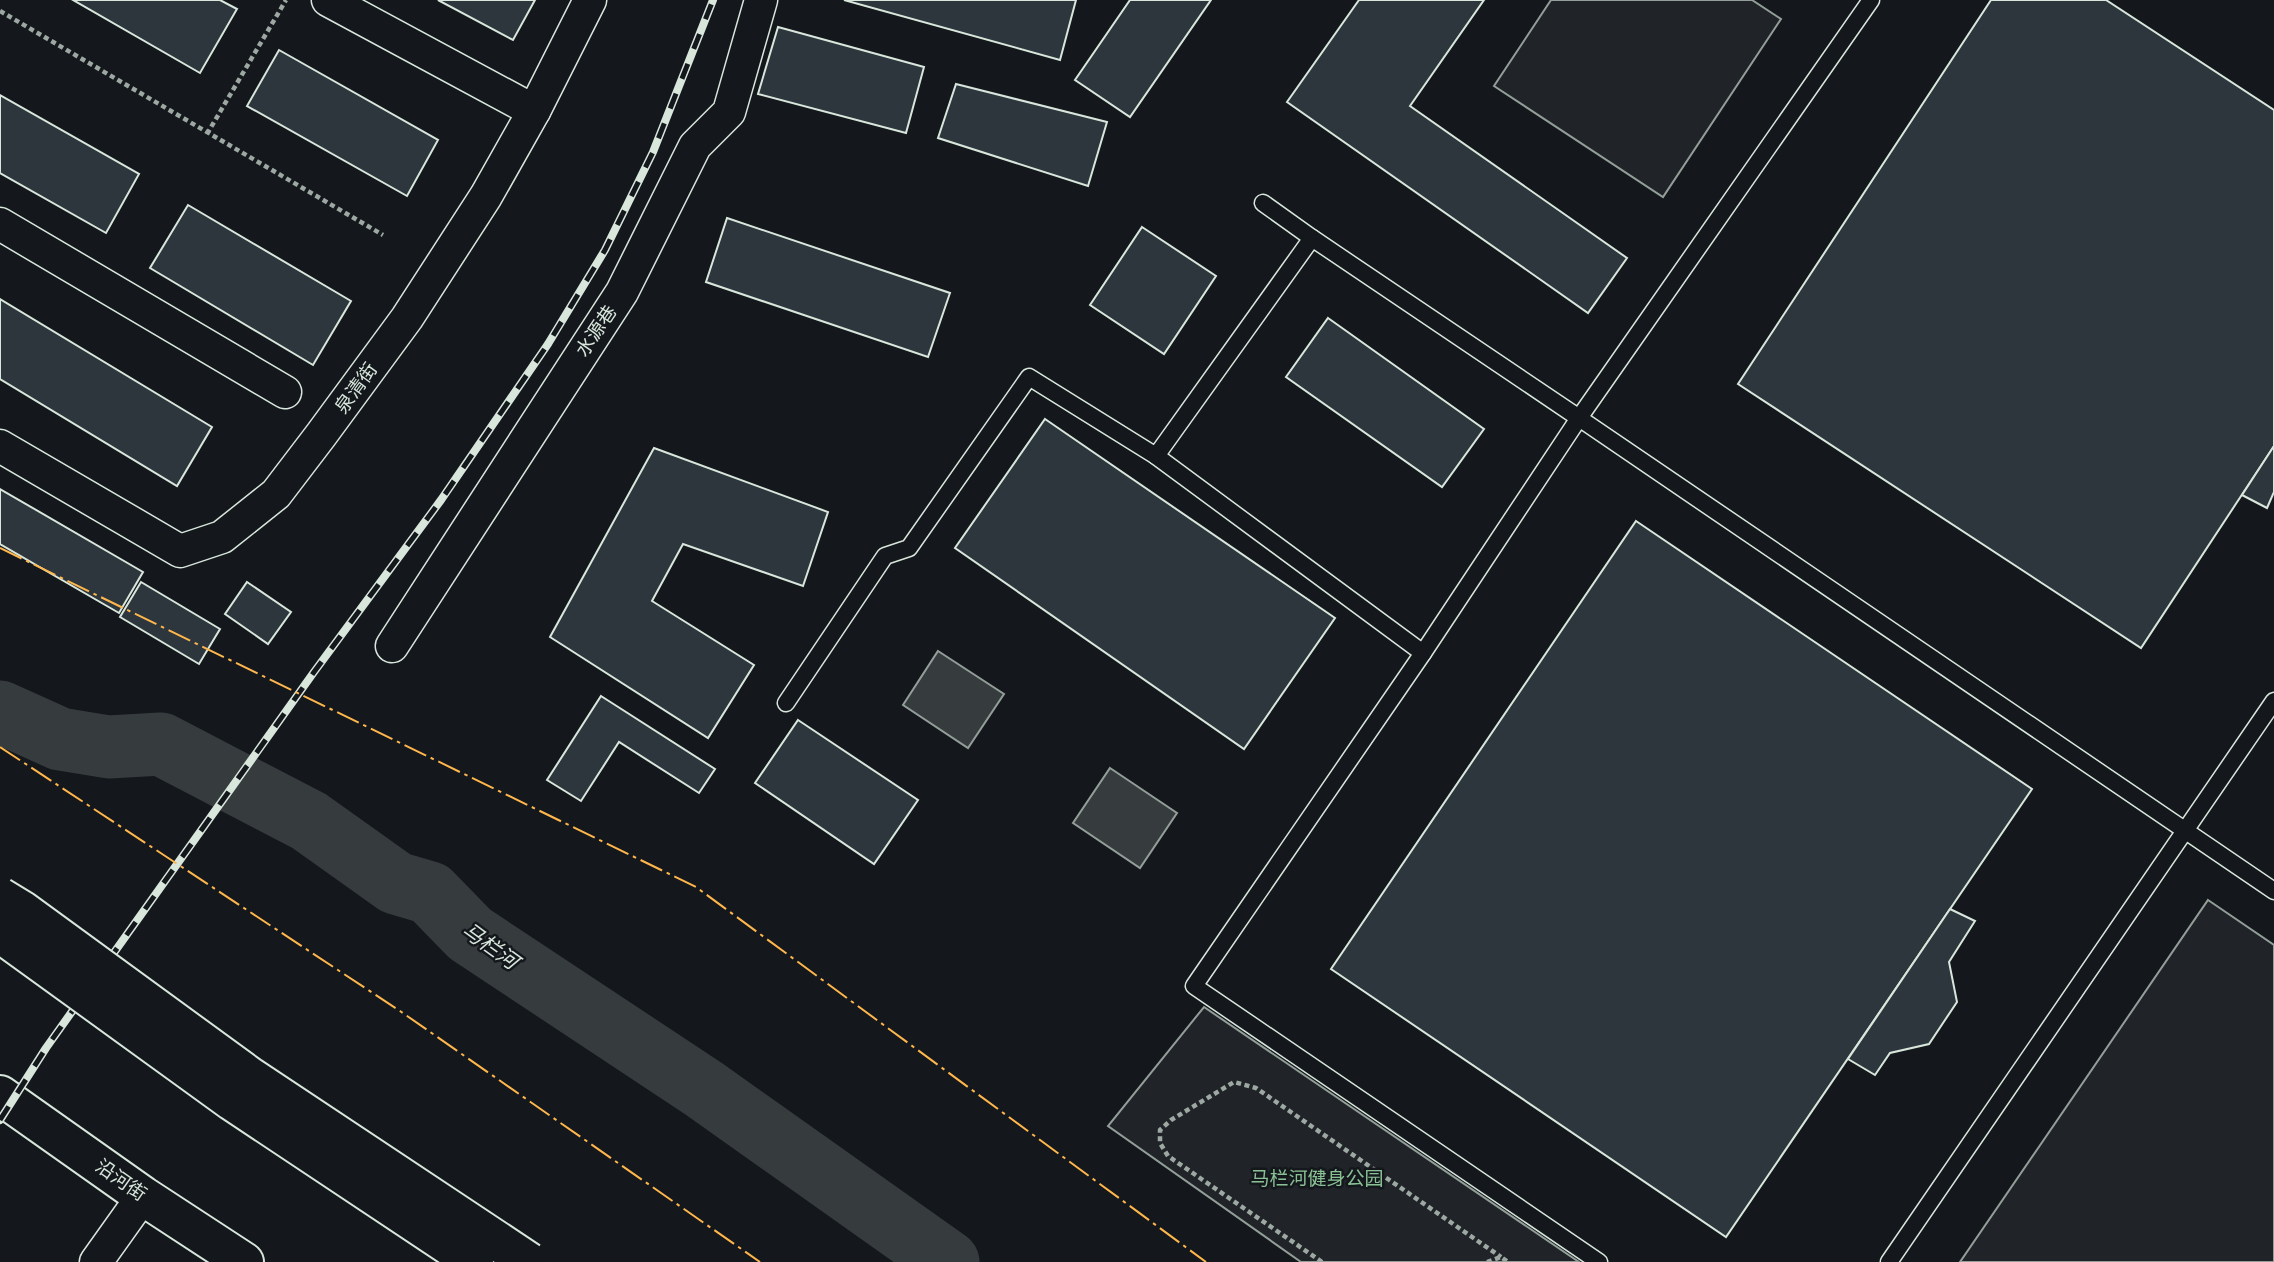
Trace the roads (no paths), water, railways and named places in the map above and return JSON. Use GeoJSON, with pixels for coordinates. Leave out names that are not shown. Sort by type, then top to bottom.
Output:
{"type":"FeatureCollection","features":[{"type":"Feature","properties":{"kind":"main road"},"geometry":{"type":"LineString","coordinates":[[0,897],[249,1076],[529,1262]]}},
{"type":"Feature","properties":{"kind":"main road"},"geometry":{"type":"LineString","coordinates":[[0,933],[232,1101],[474,1262]]}},
{"type":"Feature","properties":{"kind":"main road","name":"沿河街"},"geometry":{"type":"LineString","coordinates":[[0,1095],[143,1196],[244,1262]]}},
{"type":"Feature","properties":{"kind":"street"},"geometry":{"type":"LineString","coordinates":[[328,0],[534,111]]}},
{"type":"Feature","properties":{"kind":"street","name":"泉清街"},"geometry":{"type":"LineString","coordinates":[[0,446],[180,551],[222,537],[276,494],[407,318],[486,196],[534,111],[590,0]]}},
{"type":"Feature","properties":{"kind":"street","name":"水源巷"},"geometry":{"type":"LineString","coordinates":[[392,646],[622,292],[695,146],[729,112],[761,0]]}},
{"type":"Feature","properties":{"kind":"street"},"geometry":{"type":"LineString","coordinates":[[0,224],[285,391]]}},
{"type":"Feature","properties":{"kind":"street"},"geometry":{"type":"LineString","coordinates":[[96,1262],[143,1196]]}},
{"type":"Feature","properties":{"kind":"lane"},"geometry":{"type":"LineString","coordinates":[[1600,1262],[1194,986],[1423,653],[1579,418],[1871,0]]}},
{"type":"Feature","properties":{"kind":"lane"},"geometry":{"type":"LineString","coordinates":[[1263,203],[2274,891]]}},
{"type":"Feature","properties":{"kind":"lane"},"geometry":{"type":"LineString","coordinates":[[1156,456],[1312,238]]}},
{"type":"Feature","properties":{"kind":"lane"},"geometry":{"type":"LineString","coordinates":[[786,703],[885,556],[908,548],[1029,377],[1156,456],[1423,653]]}},
{"type":"Feature","properties":{"kind":"lane"},"geometry":{"type":"LineString","coordinates":[[1888,1262],[2274,701]]}},
{"type":"Feature","properties":{"kind":"waterway","name":"马栏河"},"geometry":{"type":"LineString","coordinates":[[0,712],[60,739],[109,747],[161,744],[309,821],[396,883],[430,893],[470,934],[704,1089],[948,1262]]}},
{"type":"Feature","properties":{"kind":"railway"},"geometry":{"type":"LineString","coordinates":[[0,1120],[46,1048],[314,672],[441,500],[548,344],[605,250],[653,152],[713,0]]}},
{"type":"Feature","properties":{"kind":"park label","name":"马栏河健身公园"},"geometry":{"type":"Point","coordinates":[1317,1178]}}]}
